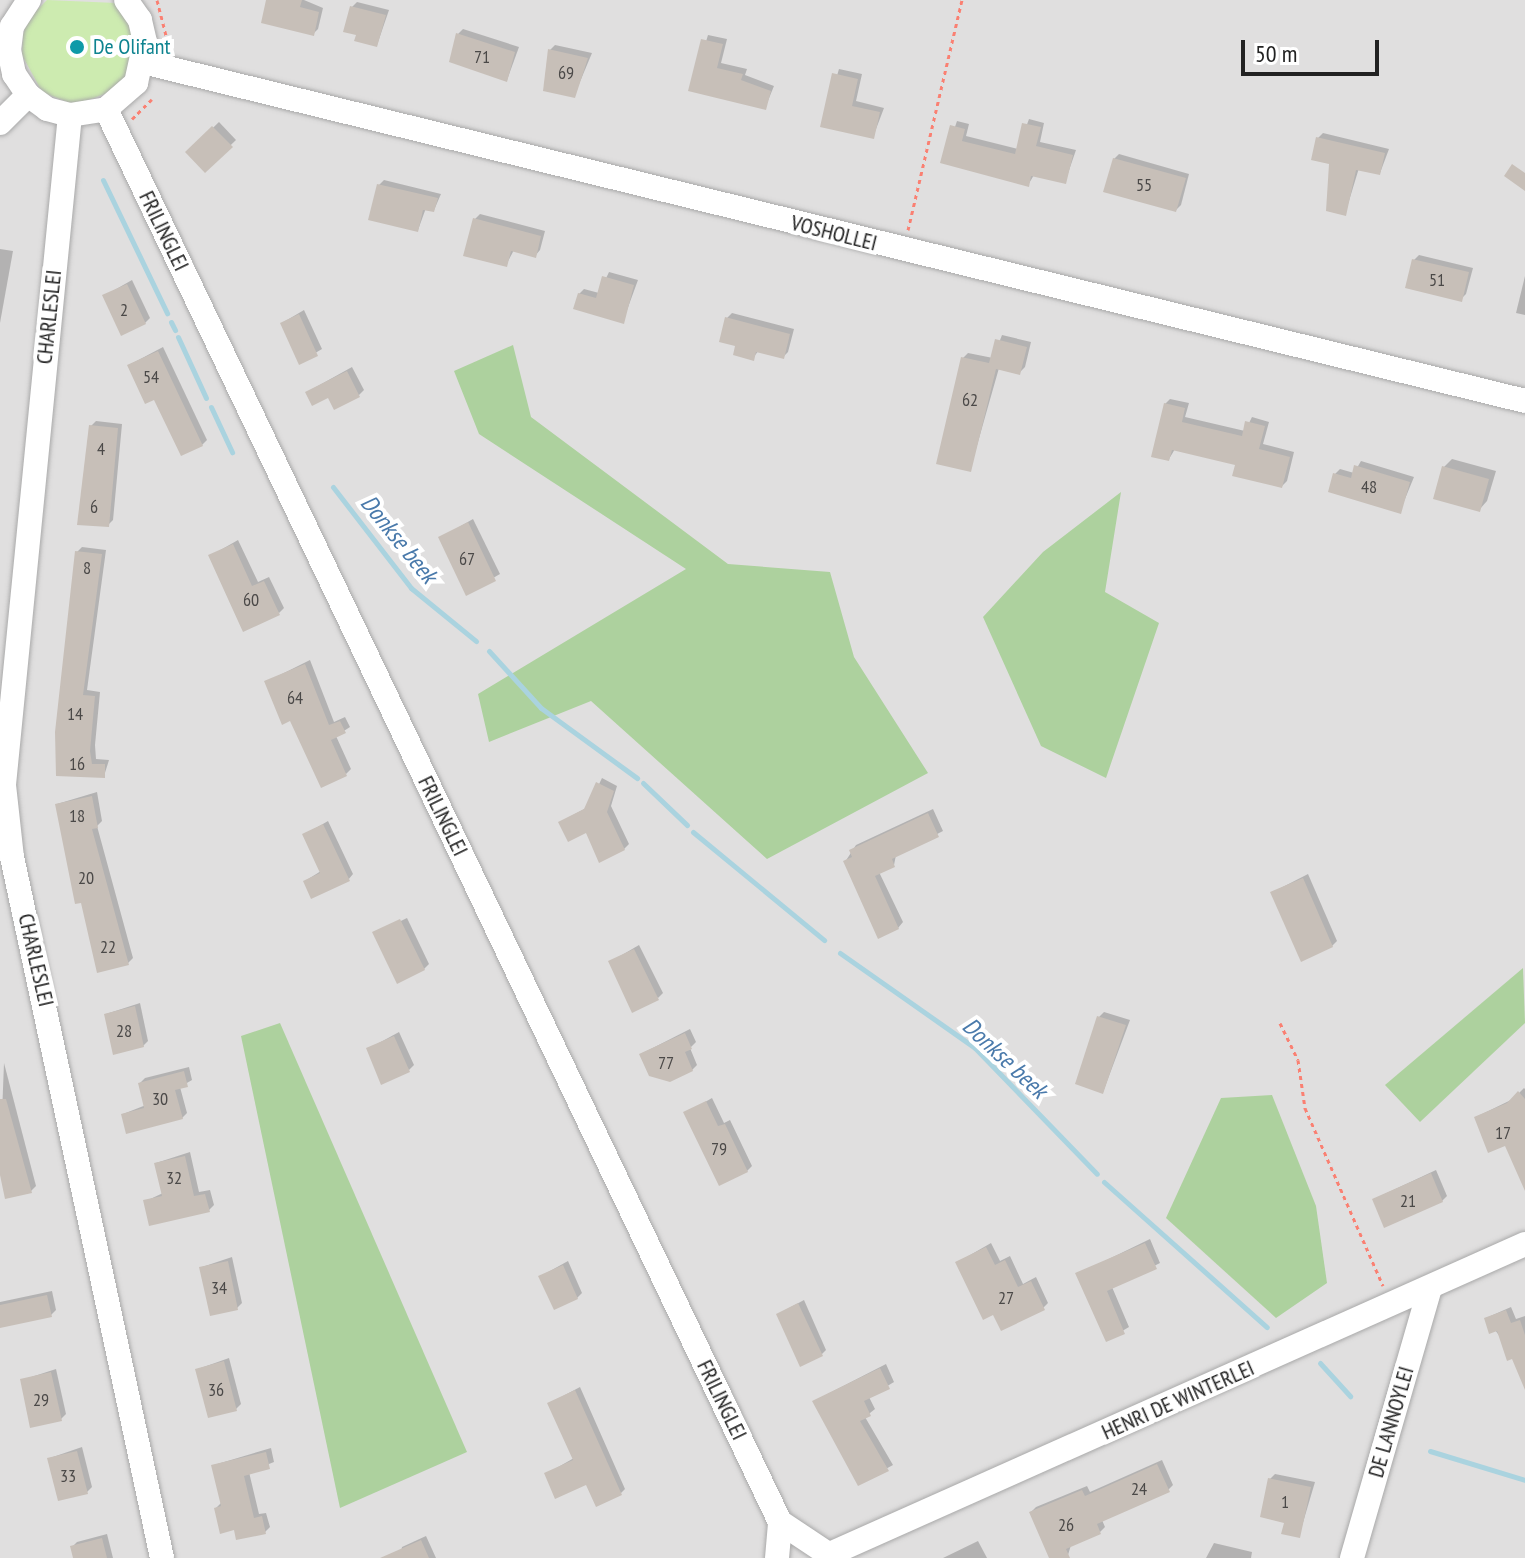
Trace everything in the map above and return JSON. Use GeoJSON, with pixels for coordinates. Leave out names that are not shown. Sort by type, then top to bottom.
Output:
{"type":"FeatureCollection","features":[{"type":"Feature","properties":{"kind":"street"},"geometry":{"type":"LineString","coordinates":[[24,1],[12,26],[9,50],[14,74],[28,95],[70,115],[106,109],[136,83],[143,62],[140,20],[127,0]]}},
{"type":"Feature","properties":{"kind":"street","name":"VOSHOLLEI"},"geometry":{"type":"LineString","coordinates":[[143,62],[1525,401]]}},
{"type":"Feature","properties":{"kind":"street"},"geometry":{"type":"LineString","coordinates":[[0,123],[28,95]]}},
{"type":"Feature","properties":{"kind":"street","name":"FRILINGLEI"},"geometry":{"type":"LineString","coordinates":[[106,109],[780,1522]]}},
{"type":"Feature","properties":{"kind":"street","name":"CHARLESLEI"},"geometry":{"type":"LineString","coordinates":[[70,115],[11,578],[4,785],[6,862],[162,1558]]}},
{"type":"Feature","properties":{"kind":"street","name":"HENRI DE WINTERLEI"},"geometry":{"type":"LineString","coordinates":[[832,1556],[1525,1244]]}},
{"type":"Feature","properties":{"kind":"street","name":"DE LANNOYLEI"},"geometry":{"type":"LineString","coordinates":[[1352,1558],[1430,1287]]}},
{"type":"Feature","properties":{"kind":"street"},"geometry":{"type":"LineString","coordinates":[[777,1558],[780,1522],[832,1556]]}},
{"type":"Feature","properties":{"kind":"path"},"geometry":{"type":"LineString","coordinates":[[903,250],[962,0]]}},
{"type":"Feature","properties":{"kind":"path"},"geometry":{"type":"LineString","coordinates":[[1280,1023],[1298,1060],[1305,1108],[1391,1304]]}},
{"type":"Feature","properties":{"kind":"shaded area"},"geometry":{"type":"Polygon","coordinates":[[[0,0],[1525,0],[1525,1558],[0,1558],[0,0]]]}},
{"type":"Feature","properties":{"kind":"green space"},"geometry":{"type":"Polygon","coordinates":[[[47,0],[116,3],[128,20],[135,44],[130,69],[118,89],[75,105],[42,92],[22,55],[23,34],[29,18],[47,0]]]}},
{"type":"Feature","properties":{"kind":"green space"},"geometry":{"type":"Polygon","coordinates":[[[513,345],[531,417],[728,564],[830,572],[854,657],[928,773],[767,859],[591,701],[489,742],[478,694],[686,569],[479,434],[454,371],[513,345]]]}},
{"type":"Feature","properties":{"kind":"green space"},"geometry":{"type":"Polygon","coordinates":[[[1121,492],[1105,592],[1159,623],[1106,778],[1041,746],[983,617],[1043,552],[1121,492]]]}},
{"type":"Feature","properties":{"kind":"green space"},"geometry":{"type":"Polygon","coordinates":[[[1523,968],[1525,1023],[1420,1122],[1385,1085],[1523,968]]]}},
{"type":"Feature","properties":{"kind":"green space"},"geometry":{"type":"Polygon","coordinates":[[[280,1023],[467,1452],[340,1508],[241,1036],[280,1023]]]}},
{"type":"Feature","properties":{"kind":"green space"},"geometry":{"type":"Polygon","coordinates":[[[1272,1095],[1316,1206],[1327,1283],[1276,1318],[1166,1218],[1221,1098],[1272,1095]]]}},
{"type":"Feature","properties":{"kind":"building"},"geometry":{"type":"Polygon","coordinates":[[[266,0],[302,0],[300,7],[319,12],[314,36],[261,23],[266,0]]]}},
{"type":"Feature","properties":{"kind":"building"},"geometry":{"type":"Polygon","coordinates":[[[350,6],[386,15],[377,47],[354,41],[356,35],[343,32],[350,6]]]}},
{"type":"Feature","properties":{"kind":"building"},"geometry":{"type":"Polygon","coordinates":[[[456,33],[515,52],[507,82],[449,62],[456,33]]]}},
{"type":"Feature","properties":{"kind":"building"},"geometry":{"type":"Polygon","coordinates":[[[701,39],[723,44],[717,68],[743,74],[741,80],[771,91],[766,110],[688,91],[701,39]]]}},
{"type":"Feature","properties":{"kind":"building"},"geometry":{"type":"Polygon","coordinates":[[[548,49],[588,58],[575,98],[543,91],[548,49]]]}},
{"type":"Feature","properties":{"kind":"building"},"geometry":{"type":"Polygon","coordinates":[[[832,73],[858,79],[852,106],[880,112],[874,139],[820,127],[832,73]]]}},
{"type":"Feature","properties":{"kind":"building"},"geometry":{"type":"Polygon","coordinates":[[[1022,123],[1041,127],[1036,146],[1073,155],[1066,184],[1031,176],[1029,187],[940,163],[950,125],[965,129],[962,141],[1015,154],[1022,123]]]}},
{"type":"Feature","properties":{"kind":"building"},"geometry":{"type":"Polygon","coordinates":[[[212,126],[233,147],[205,173],[185,152],[212,126]]]}},
{"type":"Feature","properties":{"kind":"building"},"geometry":{"type":"Polygon","coordinates":[[[1316,137],[1385,153],[1380,175],[1356,170],[1346,216],[1326,211],[1329,164],[1311,160],[1316,137]]]}},
{"type":"Feature","properties":{"kind":"building"},"geometry":{"type":"Polygon","coordinates":[[[1113,158],[1186,178],[1176,212],[1103,192],[1113,158]]]}},
{"type":"Feature","properties":{"kind":"building"},"geometry":{"type":"Polygon","coordinates":[[[1512,164],[1525,173],[1525,191],[1504,176],[1512,164]]]}},
{"type":"Feature","properties":{"kind":"building"},"geometry":{"type":"Polygon","coordinates":[[[377,184],[438,198],[434,212],[423,210],[418,232],[368,220],[377,184]]]}},
{"type":"Feature","properties":{"kind":"building"},"geometry":{"type":"Polygon","coordinates":[[[473,218],[541,236],[536,258],[511,251],[507,267],[463,256],[473,218]]]}},
{"type":"Feature","properties":{"kind":"building"},"geometry":{"type":"Polygon","coordinates":[[[1412,259],[1469,272],[1462,302],[1405,288],[1412,259]]]}},
{"type":"Feature","properties":{"kind":"building"},"geometry":{"type":"Polygon","coordinates":[[[602,276],[634,285],[624,324],[573,309],[578,293],[596,298],[602,276]]]}},
{"type":"Feature","properties":{"kind":"building"},"geometry":{"type":"Polygon","coordinates":[[[127,284],[146,324],[121,336],[102,295],[127,284]]]}},
{"type":"Feature","properties":{"kind":"building"},"geometry":{"type":"Polygon","coordinates":[[[299,314],[318,356],[299,365],[280,323],[299,314]]]}},
{"type":"Feature","properties":{"kind":"building"},"geometry":{"type":"Polygon","coordinates":[[[725,317],[790,334],[784,359],[756,352],[754,361],[733,355],[735,346],[719,342],[725,317]]]}},
{"type":"Feature","properties":{"kind":"building"},"geometry":{"type":"Polygon","coordinates":[[[995,339],[1027,347],[1020,375],[996,369],[971,472],[936,464],[961,357],[989,363],[995,339]]]}},
{"type":"Feature","properties":{"kind":"building"},"geometry":{"type":"Polygon","coordinates":[[[158,351],[203,446],[181,456],[154,400],[145,404],[127,365],[158,351]]]}},
{"type":"Feature","properties":{"kind":"building"},"geometry":{"type":"Polygon","coordinates":[[[347,371],[360,397],[334,410],[328,398],[312,406],[305,392],[347,371]]]}},
{"type":"Feature","properties":{"kind":"building"},"geometry":{"type":"Polygon","coordinates":[[[1164,403],[1185,408],[1182,422],[1242,436],[1245,421],[1265,426],[1259,449],[1290,457],[1282,488],[1232,476],[1235,465],[1172,450],[1169,461],[1151,457],[1164,403]]]}},
{"type":"Feature","properties":{"kind":"building"},"geometry":{"type":"Polygon","coordinates":[[[89,425],[118,428],[109,527],[77,525],[89,425]]]}},
{"type":"Feature","properties":{"kind":"building"},"geometry":{"type":"Polygon","coordinates":[[[1354,465],[1410,482],[1401,514],[1328,492],[1333,473],[1351,478],[1354,465]]]}},
{"type":"Feature","properties":{"kind":"building"},"geometry":{"type":"Polygon","coordinates":[[[1442,466],[1489,479],[1480,512],[1433,499],[1442,466]]]}},
{"type":"Feature","properties":{"kind":"building"},"geometry":{"type":"Polygon","coordinates":[[[468,522],[496,581],[466,596],[438,537],[468,522]]]}},
{"type":"Feature","properties":{"kind":"building"},"geometry":{"type":"Polygon","coordinates":[[[233,544],[252,586],[264,581],[280,615],[243,632],[208,555],[233,544]]]}},
{"type":"Feature","properties":{"kind":"building"},"geometry":{"type":"Polygon","coordinates":[[[75,551],[102,554],[83,695],[95,696],[90,751],[92,764],[105,764],[105,778],[56,776],[55,732],[75,551]]]}},
{"type":"Feature","properties":{"kind":"building"},"geometry":{"type":"Polygon","coordinates":[[[305,664],[329,725],[340,721],[346,733],[331,740],[347,776],[321,788],[290,721],[282,725],[264,681],[305,664]]]}},
{"type":"Feature","properties":{"kind":"building"},"geometry":{"type":"Polygon","coordinates":[[[596,782],[614,791],[607,812],[625,850],[599,863],[586,833],[568,842],[558,822],[584,809],[596,782]]]}},
{"type":"Feature","properties":{"kind":"building"},"geometry":{"type":"Polygon","coordinates":[[[92,796],[98,828],[92,829],[129,965],[97,973],[81,903],[75,904],[55,804],[92,796]]]}},
{"type":"Feature","properties":{"kind":"building"},"geometry":{"type":"Polygon","coordinates":[[[928,813],[939,837],[892,859],[895,867],[875,876],[899,929],[878,939],[843,861],[852,857],[849,850],[928,813]]]}},
{"type":"Feature","properties":{"kind":"building"},"geometry":{"type":"Polygon","coordinates":[[[323,824],[350,881],[311,899],[303,881],[320,873],[302,834],[323,824]]]}},
{"type":"Feature","properties":{"kind":"building"},"geometry":{"type":"Polygon","coordinates":[[[1303,878],[1333,947],[1301,962],[1270,892],[1303,878]]]}},
{"type":"Feature","properties":{"kind":"building"},"geometry":{"type":"Polygon","coordinates":[[[400,919],[425,970],[397,984],[372,932],[400,919]]]}},
{"type":"Feature","properties":{"kind":"building"},"geometry":{"type":"Polygon","coordinates":[[[634,949],[659,1000],[632,1013],[608,961],[634,949]]]}},
{"type":"Feature","properties":{"kind":"building"},"geometry":{"type":"Polygon","coordinates":[[[135,1006],[144,1047],[113,1055],[104,1014],[135,1006]]]}},
{"type":"Feature","properties":{"kind":"building"},"geometry":{"type":"Polygon","coordinates":[[[1097,1016],[1126,1025],[1103,1094],[1075,1084],[1097,1016]]]}},
{"type":"Feature","properties":{"kind":"building"},"geometry":{"type":"Polygon","coordinates":[[[685,1033],[692,1049],[685,1052],[693,1071],[670,1082],[649,1076],[639,1054],[685,1033]]]}},
{"type":"Feature","properties":{"kind":"building"},"geometry":{"type":"Polygon","coordinates":[[[394,1036],[410,1072],[381,1085],[366,1048],[394,1036]]]}},
{"type":"Feature","properties":{"kind":"building"},"geometry":{"type":"Polygon","coordinates":[[[184,1071],[188,1087],[175,1090],[183,1119],[126,1134],[121,1114],[144,1108],[138,1083],[184,1071]]]}},
{"type":"Feature","properties":{"kind":"building"},"geometry":{"type":"Polygon","coordinates":[[[1518,1091],[1525,1099],[1525,1191],[1505,1146],[1488,1153],[1474,1117],[1507,1103],[1518,1091]]]}},
{"type":"Feature","properties":{"kind":"building"},"geometry":{"type":"Polygon","coordinates":[[[0,1099],[6,1099],[32,1193],[5,1199],[0,1175],[0,1099]]]}},
{"type":"Feature","properties":{"kind":"building"},"geometry":{"type":"Polygon","coordinates":[[[706,1101],[718,1126],[725,1124],[748,1172],[719,1186],[683,1112],[706,1101]]]}},
{"type":"Feature","properties":{"kind":"building"},"geometry":{"type":"Polygon","coordinates":[[[185,1156],[194,1196],[205,1194],[210,1212],[149,1226],[143,1200],[162,1196],[154,1163],[185,1156]]]}},
{"type":"Feature","properties":{"kind":"building"},"geometry":{"type":"Polygon","coordinates":[[[1431,1173],[1443,1202],[1384,1228],[1372,1199],[1431,1173]]]}},
{"type":"Feature","properties":{"kind":"building"},"geometry":{"type":"Polygon","coordinates":[[[1145,1243],[1157,1269],[1107,1291],[1125,1334],[1106,1342],[1075,1273],[1145,1243]]]}},
{"type":"Feature","properties":{"kind":"building"},"geometry":{"type":"Polygon","coordinates":[[[986,1247],[995,1265],[1005,1260],[1018,1287],[1031,1281],[1045,1310],[1001,1331],[993,1315],[983,1320],[955,1262],[986,1247]]]}},
{"type":"Feature","properties":{"kind":"building"},"geometry":{"type":"Polygon","coordinates":[[[228,1261],[238,1310],[210,1316],[199,1267],[228,1261]]]}},
{"type":"Feature","properties":{"kind":"building"},"geometry":{"type":"Polygon","coordinates":[[[563,1265],[578,1299],[554,1310],[538,1276],[563,1265]]]}},
{"type":"Feature","properties":{"kind":"building"},"geometry":{"type":"Polygon","coordinates":[[[47,1295],[52,1317],[0,1328],[0,1305],[47,1295]]]}},
{"type":"Feature","properties":{"kind":"building"},"geometry":{"type":"Polygon","coordinates":[[[798,1303],[823,1356],[800,1367],[776,1314],[798,1303]]]}},
{"type":"Feature","properties":{"kind":"building"},"geometry":{"type":"Polygon","coordinates":[[[1506,1310],[1511,1323],[1520,1320],[1525,1335],[1525,1390],[1512,1359],[1507,1361],[1497,1331],[1489,1334],[1484,1318],[1506,1310]]]}},
{"type":"Feature","properties":{"kind":"building"},"geometry":{"type":"Polygon","coordinates":[[[224,1361],[237,1411],[208,1418],[195,1369],[224,1361]]]}},
{"type":"Feature","properties":{"kind":"building"},"geometry":{"type":"Polygon","coordinates":[[[880,1368],[890,1389],[864,1401],[871,1416],[860,1421],[889,1471],[858,1486],[812,1401],[880,1368]]]}},
{"type":"Feature","properties":{"kind":"building"},"geometry":{"type":"Polygon","coordinates":[[[51,1372],[62,1421],[30,1428],[20,1379],[51,1372]]]}},
{"type":"Feature","properties":{"kind":"building"},"geometry":{"type":"Polygon","coordinates":[[[575,1390],[622,1495],[596,1507],[586,1485],[555,1499],[544,1473],[573,1460],[547,1403],[575,1390]]]}},
{"type":"Feature","properties":{"kind":"building"},"geometry":{"type":"Polygon","coordinates":[[[77,1451],[88,1494],[58,1501],[47,1458],[77,1451]]]}},
{"type":"Feature","properties":{"kind":"building"},"geometry":{"type":"Polygon","coordinates":[[[266,1452],[270,1469],[244,1476],[254,1518],[262,1516],[266,1534],[236,1540],[234,1530],[220,1534],[214,1508],[221,1506],[211,1465],[266,1452]]]}},
{"type":"Feature","properties":{"kind":"building"},"geometry":{"type":"Polygon","coordinates":[[[1157,1464],[1170,1492],[1097,1524],[1101,1534],[1066,1549],[1070,1558],[1049,1558],[1029,1512],[1082,1490],[1085,1496],[1157,1464]]]}},
{"type":"Feature","properties":{"kind":"building"},"geometry":{"type":"Polygon","coordinates":[[[1268,1478],[1311,1487],[1300,1538],[1281,1534],[1284,1523],[1260,1517],[1268,1478]]]}},
{"type":"Feature","properties":{"kind":"building"},"geometry":{"type":"Polygon","coordinates":[[[102,1538],[107,1558],[73,1558],[70,1546],[102,1538]]]}},
{"type":"Feature","properties":{"kind":"building"},"geometry":{"type":"Polygon","coordinates":[[[421,1540],[429,1558],[380,1558],[421,1540]]]}},
{"type":"Feature","properties":{"kind":"waterway","name":"Donkse beek"},"geometry":{"type":"LineString","coordinates":[[103,180],[167,313]]}},
{"type":"Feature","properties":{"kind":"waterway","name":"Donkse beek"},"geometry":{"type":"LineString","coordinates":[[171,322],[175,330]]}},
{"type":"Feature","properties":{"kind":"waterway","name":"Donkse beek"},"geometry":{"type":"LineString","coordinates":[[178,337],[206,398]]}},
{"type":"Feature","properties":{"kind":"waterway","name":"Donkse beek"},"geometry":{"type":"LineString","coordinates":[[211,407],[232,452]]}},
{"type":"Feature","properties":{"kind":"waterway","name":"Donkse beek"},"geometry":{"type":"LineString","coordinates":[[333,487],[411,588],[476,641]]}},
{"type":"Feature","properties":{"kind":"waterway","name":"Donkse beek"},"geometry":{"type":"LineString","coordinates":[[489,651],[541,708],[637,778]]}},
{"type":"Feature","properties":{"kind":"waterway","name":"Donkse beek"},"geometry":{"type":"LineString","coordinates":[[643,783],[687,825]]}},
{"type":"Feature","properties":{"kind":"waterway","name":"Donkse beek"},"geometry":{"type":"LineString","coordinates":[[693,832],[824,940]]}},
{"type":"Feature","properties":{"kind":"waterway","name":"Donkse beek"},"geometry":{"type":"LineString","coordinates":[[840,953],[975,1048],[1097,1174]]}},
{"type":"Feature","properties":{"kind":"waterway","name":"Donkse beek"},"geometry":{"type":"LineString","coordinates":[[1104,1182],[1267,1327]]}},
{"type":"Feature","properties":{"kind":"waterway","name":"Donkse beek"},"geometry":{"type":"LineString","coordinates":[[1320,1363],[1350,1396]]}},
{"type":"Feature","properties":{"kind":"waterway","name":"Donkse beek"},"geometry":{"type":"LineString","coordinates":[[1430,1451],[1525,1480]]}},
{"type":"Feature","properties":{"kind":"place","name":"De Olifant"},"geometry":{"type":"Point","coordinates":[77,47]}}]}
